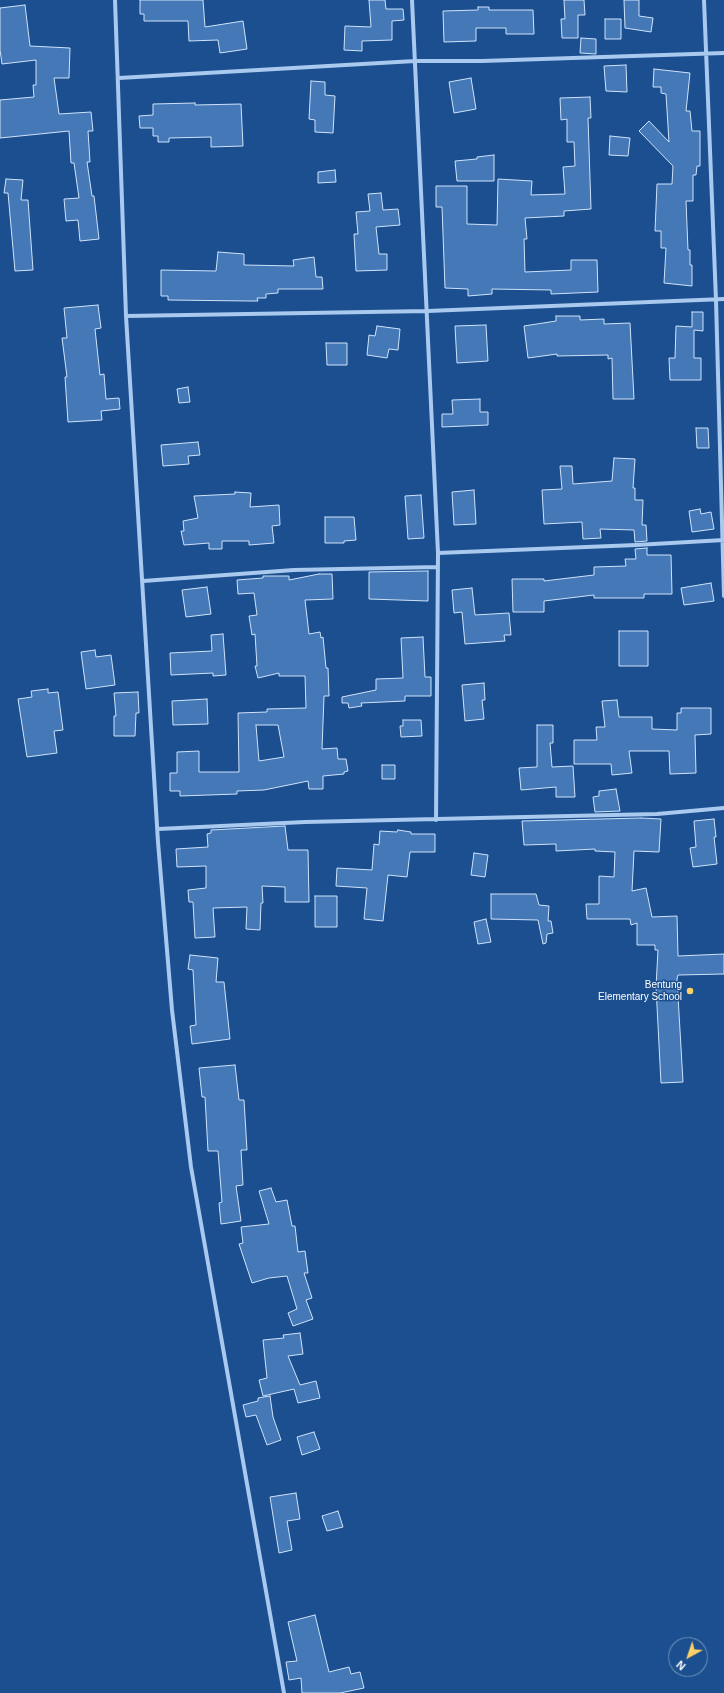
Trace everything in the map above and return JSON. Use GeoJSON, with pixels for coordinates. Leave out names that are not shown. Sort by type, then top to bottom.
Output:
{"type":"FeatureCollection","features":[{"type":"Feature","properties":{"kind":"street"},"geometry":{"type":"LineString","coordinates":[[115,0],[119,78],[126,316],[144,581],[158,829],[172,1010],[192,1167],[284,1693]]}},
{"type":"Feature","properties":{"kind":"street"},"geometry":{"type":"LineString","coordinates":[[412,0],[428,311],[438,553],[436,820]]}},
{"type":"Feature","properties":{"kind":"street"},"geometry":{"type":"LineString","coordinates":[[704,0],[716,300],[724,596]]}},
{"type":"Feature","properties":{"kind":"street"},"geometry":{"type":"LineString","coordinates":[[119,78],[415,61],[482,62],[724,53]]}},
{"type":"Feature","properties":{"kind":"street"},"geometry":{"type":"LineString","coordinates":[[126,316],[428,311],[724,299]]}},
{"type":"Feature","properties":{"kind":"street"},"geometry":{"type":"LineString","coordinates":[[438,553],[723,540]]}},
{"type":"Feature","properties":{"kind":"street"},"geometry":{"type":"LineString","coordinates":[[144,581],[294,570],[438,567]]}},
{"type":"Feature","properties":{"kind":"street"},"geometry":{"type":"LineString","coordinates":[[158,829],[305,822],[657,814],[724,808]]}},
{"type":"Feature","properties":{"kind":"building"},"geometry":{"type":"Polygon","coordinates":[[[140,0],[203,0],[205,27],[243,21],[247,49],[220,53],[218,40],[189,41],[188,21],[144,21],[144,14],[140,14],[140,0]]]}},
{"type":"Feature","properties":{"kind":"building"},"geometry":{"type":"Polygon","coordinates":[[[369,0],[385,0],[386,9],[403,9],[404,20],[392,21],[392,40],[362,41],[362,51],[344,50],[345,26],[371,27],[369,0]]]}},
{"type":"Feature","properties":{"kind":"building"},"geometry":{"type":"Polygon","coordinates":[[[564,0],[584,0],[585,15],[578,15],[578,38],[562,38],[561,19],[565,19],[564,0]]]}},
{"type":"Feature","properties":{"kind":"building"},"geometry":{"type":"Polygon","coordinates":[[[624,0],[639,0],[639,16],[653,18],[651,32],[625,28],[624,0]]]}},
{"type":"Feature","properties":{"kind":"building"},"geometry":{"type":"Polygon","coordinates":[[[25,5],[30,46],[70,48],[69,78],[54,78],[59,114],[91,112],[93,131],[88,131],[90,162],[87,162],[92,196],[94,196],[99,239],[80,241],[78,220],[66,221],[64,199],[79,198],[74,163],[71,163],[69,131],[0,138],[0,100],[34,97],[33,85],[36,85],[36,60],[2,64],[0,50],[0,8],[25,5]]]}},
{"type":"Feature","properties":{"kind":"building"},"geometry":{"type":"Polygon","coordinates":[[[478,7],[489,7],[489,10],[533,10],[534,34],[506,34],[506,28],[476,28],[476,41],[444,42],[443,11],[478,10],[478,7]]]}},
{"type":"Feature","properties":{"kind":"building"},"geometry":{"type":"Polygon","coordinates":[[[605,19],[621,19],[621,39],[605,39],[605,19]]]}},
{"type":"Feature","properties":{"kind":"building"},"geometry":{"type":"Polygon","coordinates":[[[581,38],[596,39],[596,54],[580,53],[581,38]]]}},
{"type":"Feature","properties":{"kind":"building"},"geometry":{"type":"Polygon","coordinates":[[[626,65],[627,92],[606,91],[604,66],[626,65]]]}},
{"type":"Feature","properties":{"kind":"building"},"geometry":{"type":"Polygon","coordinates":[[[654,69],[690,73],[686,111],[690,111],[692,131],[700,131],[700,166],[697,166],[696,175],[693,175],[693,201],[686,201],[688,250],[690,250],[690,265],[692,265],[692,286],[664,283],[666,248],[661,248],[661,231],[655,231],[657,184],[672,184],[673,166],[639,131],[649,121],[669,142],[666,94],[661,93],[661,87],[653,87],[654,69]]]}},
{"type":"Feature","properties":{"kind":"building"},"geometry":{"type":"Polygon","coordinates":[[[471,78],[476,109],[454,113],[449,82],[471,78]]]}},
{"type":"Feature","properties":{"kind":"building"},"geometry":{"type":"Polygon","coordinates":[[[311,81],[325,82],[325,95],[335,96],[333,133],[315,132],[315,120],[309,119],[311,81]]]}},
{"type":"Feature","properties":{"kind":"building"},"geometry":{"type":"Polygon","coordinates":[[[590,97],[591,118],[588,118],[591,209],[564,211],[564,216],[525,218],[527,239],[524,239],[525,272],[571,270],[571,260],[597,260],[598,292],[551,294],[551,290],[492,289],[492,294],[468,296],[468,289],[445,288],[442,207],[436,207],[436,186],[467,186],[467,224],[497,225],[498,179],[532,181],[531,195],[565,194],[563,167],[575,166],[574,142],[567,142],[567,119],[561,120],[560,98],[590,97]]]}},
{"type":"Feature","properties":{"kind":"building"},"geometry":{"type":"Polygon","coordinates":[[[195,103],[195,105],[241,104],[243,146],[211,147],[211,137],[169,138],[169,142],[158,142],[158,136],[153,136],[153,128],[140,128],[139,116],[153,115],[153,104],[195,103]]]}},
{"type":"Feature","properties":{"kind":"building"},"geometry":{"type":"Polygon","coordinates":[[[610,136],[630,138],[628,156],[609,155],[610,136]]]}},
{"type":"Feature","properties":{"kind":"building"},"geometry":{"type":"Polygon","coordinates":[[[494,155],[494,181],[457,181],[455,161],[477,159],[477,157],[494,155]]]}},
{"type":"Feature","properties":{"kind":"building"},"geometry":{"type":"Polygon","coordinates":[[[335,170],[336,182],[318,183],[318,172],[335,170]]]}},
{"type":"Feature","properties":{"kind":"building"},"geometry":{"type":"Polygon","coordinates":[[[6,179],[23,180],[21,200],[28,200],[33,270],[15,271],[8,193],[4,193],[6,179]]]}},
{"type":"Feature","properties":{"kind":"building"},"geometry":{"type":"Polygon","coordinates":[[[381,193],[383,210],[398,209],[400,225],[376,227],[379,254],[387,254],[387,270],[356,271],[354,234],[358,234],[356,212],[370,211],[368,194],[381,193]]]}},
{"type":"Feature","properties":{"kind":"building"},"geometry":{"type":"Polygon","coordinates":[[[218,252],[244,254],[244,265],[294,266],[293,260],[314,257],[316,277],[322,277],[323,289],[278,289],[278,293],[266,294],[266,298],[257,298],[258,301],[168,300],[168,296],[161,296],[161,270],[216,271],[218,252]]]}},
{"type":"Feature","properties":{"kind":"building"},"geometry":{"type":"Polygon","coordinates":[[[98,305],[101,328],[95,329],[100,375],[104,374],[106,399],[119,398],[120,409],[101,411],[102,420],[68,422],[65,377],[67,377],[62,338],[67,338],[64,308],[98,305]]]}},
{"type":"Feature","properties":{"kind":"building"},"geometry":{"type":"Polygon","coordinates":[[[692,312],[703,312],[703,331],[694,330],[694,358],[701,358],[701,380],[670,380],[669,358],[675,358],[676,326],[692,327],[692,312]]]}},
{"type":"Feature","properties":{"kind":"building"},"geometry":{"type":"Polygon","coordinates":[[[556,316],[580,316],[580,320],[604,319],[604,324],[630,323],[634,399],[613,399],[612,358],[608,359],[608,355],[557,356],[557,354],[528,358],[524,326],[556,321],[556,316]]]}},
{"type":"Feature","properties":{"kind":"building"},"geometry":{"type":"Polygon","coordinates":[[[486,325],[488,361],[457,363],[455,326],[486,325]]]}},
{"type":"Feature","properties":{"kind":"building"},"geometry":{"type":"Polygon","coordinates":[[[377,326],[400,329],[398,350],[389,349],[387,358],[367,355],[369,335],[375,336],[377,326]]]}},
{"type":"Feature","properties":{"kind":"building"},"geometry":{"type":"Polygon","coordinates":[[[326,343],[347,343],[347,365],[327,365],[326,343]]]}},
{"type":"Feature","properties":{"kind":"building"},"geometry":{"type":"Polygon","coordinates":[[[188,387],[190,402],[179,403],[177,389],[188,387]]]}},
{"type":"Feature","properties":{"kind":"building"},"geometry":{"type":"Polygon","coordinates":[[[480,399],[480,412],[488,412],[488,425],[442,427],[442,414],[453,414],[452,400],[480,399]]]}},
{"type":"Feature","properties":{"kind":"building"},"geometry":{"type":"Polygon","coordinates":[[[696,428],[708,428],[709,448],[697,448],[696,428]]]}},
{"type":"Feature","properties":{"kind":"building"},"geometry":{"type":"Polygon","coordinates":[[[198,442],[200,455],[188,456],[189,464],[163,466],[161,445],[198,442]]]}},
{"type":"Feature","properties":{"kind":"building"},"geometry":{"type":"Polygon","coordinates":[[[614,458],[635,459],[633,488],[635,488],[635,500],[643,500],[642,525],[646,525],[647,541],[635,542],[634,530],[600,529],[601,538],[583,539],[582,522],[544,524],[542,490],[562,489],[560,466],[572,466],[573,484],[612,481],[614,458]]]}},
{"type":"Feature","properties":{"kind":"building"},"geometry":{"type":"Polygon","coordinates":[[[474,490],[476,524],[454,525],[452,492],[474,490]]]}},
{"type":"Feature","properties":{"kind":"building"},"geometry":{"type":"Polygon","coordinates":[[[235,492],[251,493],[250,507],[279,505],[280,525],[272,526],[274,543],[249,545],[249,541],[222,541],[222,549],[209,549],[209,543],[184,545],[181,531],[184,531],[183,521],[198,518],[194,496],[235,494],[235,492]]]}},
{"type":"Feature","properties":{"kind":"building"},"geometry":{"type":"Polygon","coordinates":[[[421,495],[424,538],[408,539],[405,496],[421,495]]]}},
{"type":"Feature","properties":{"kind":"building"},"geometry":{"type":"Polygon","coordinates":[[[700,509],[701,514],[711,512],[714,529],[692,532],[689,511],[700,509]]]}},
{"type":"Feature","properties":{"kind":"building"},"geometry":{"type":"Polygon","coordinates":[[[325,517],[354,517],[356,540],[344,541],[344,543],[325,543],[325,517]]]}},
{"type":"Feature","properties":{"kind":"building"},"geometry":{"type":"Polygon","coordinates":[[[647,548],[647,555],[671,555],[672,594],[644,594],[644,598],[594,598],[594,595],[544,601],[544,612],[513,612],[512,579],[544,579],[544,581],[594,575],[594,567],[626,566],[625,559],[636,559],[635,549],[647,548]]]}},
{"type":"Feature","properties":{"kind":"building"},"geometry":{"type":"Polygon","coordinates":[[[428,571],[428,601],[369,599],[369,572],[428,571]]]}},
{"type":"Feature","properties":{"kind":"building"},"geometry":{"type":"Polygon","coordinates":[[[319,574],[332,574],[333,599],[305,600],[309,634],[320,632],[321,638],[323,637],[326,668],[328,668],[329,696],[324,696],[322,749],[337,748],[338,759],[346,759],[348,771],[344,772],[344,774],[323,776],[323,789],[309,789],[308,781],[264,790],[237,791],[237,794],[180,796],[180,791],[170,791],[170,773],[177,773],[177,752],[199,751],[199,772],[239,772],[238,713],[267,712],[267,709],[306,708],[305,676],[279,676],[279,673],[258,678],[255,666],[257,666],[255,634],[252,635],[249,616],[257,615],[254,593],[238,594],[237,580],[263,578],[263,576],[289,576],[289,580],[319,574]],[[256,725],[259,761],[284,757],[278,725],[256,725]]]}},
{"type":"Feature","properties":{"kind":"building"},"geometry":{"type":"Polygon","coordinates":[[[711,583],[714,601],[684,605],[681,588],[711,583]]]}},
{"type":"Feature","properties":{"kind":"building"},"geometry":{"type":"Polygon","coordinates":[[[207,587],[211,614],[186,617],[182,590],[207,587]]]}},
{"type":"Feature","properties":{"kind":"building"},"geometry":{"type":"Polygon","coordinates":[[[472,588],[475,615],[509,613],[511,635],[504,635],[505,641],[465,644],[462,612],[454,613],[452,590],[472,588]]]}},
{"type":"Feature","properties":{"kind":"building"},"geometry":{"type":"Polygon","coordinates":[[[619,631],[648,631],[648,666],[619,666],[619,631]]]}},
{"type":"Feature","properties":{"kind":"building"},"geometry":{"type":"Polygon","coordinates":[[[223,634],[226,675],[213,676],[213,673],[171,675],[170,653],[212,651],[211,635],[223,634]]]}},
{"type":"Feature","properties":{"kind":"building"},"geometry":{"type":"Polygon","coordinates":[[[423,637],[425,677],[431,677],[431,696],[405,696],[405,701],[361,703],[362,706],[349,708],[348,703],[342,703],[342,697],[376,690],[376,679],[403,678],[401,638],[423,637]]]}},
{"type":"Feature","properties":{"kind":"building"},"geometry":{"type":"Polygon","coordinates":[[[95,650],[96,657],[111,655],[115,685],[86,689],[81,652],[95,650]]]}},
{"type":"Feature","properties":{"kind":"building"},"geometry":{"type":"Polygon","coordinates":[[[484,683],[485,700],[482,700],[484,719],[465,721],[462,685],[484,683]]]}},
{"type":"Feature","properties":{"kind":"building"},"geometry":{"type":"Polygon","coordinates":[[[48,689],[48,693],[58,692],[63,730],[54,731],[57,753],[27,757],[18,699],[32,697],[31,691],[48,689]]]}},
{"type":"Feature","properties":{"kind":"building"},"geometry":{"type":"Polygon","coordinates":[[[138,692],[139,713],[136,713],[135,736],[114,736],[114,716],[116,716],[114,693],[138,692]]]}},
{"type":"Feature","properties":{"kind":"building"},"geometry":{"type":"Polygon","coordinates":[[[207,699],[208,724],[173,725],[172,701],[207,699]]]}},
{"type":"Feature","properties":{"kind":"building"},"geometry":{"type":"Polygon","coordinates":[[[617,700],[619,717],[652,717],[652,729],[677,730],[677,713],[681,713],[681,708],[711,708],[711,734],[695,735],[696,773],[670,774],[669,751],[629,751],[632,773],[612,775],[611,764],[574,764],[574,740],[597,740],[596,727],[605,727],[602,701],[617,700]]]}},
{"type":"Feature","properties":{"kind":"building"},"geometry":{"type":"Polygon","coordinates":[[[403,720],[421,720],[422,736],[401,737],[400,726],[403,726],[403,720]]]}},
{"type":"Feature","properties":{"kind":"building"},"geometry":{"type":"Polygon","coordinates":[[[537,725],[553,725],[553,743],[550,743],[552,767],[573,766],[575,797],[556,797],[556,787],[521,790],[519,768],[537,767],[537,725]]]}},
{"type":"Feature","properties":{"kind":"building"},"geometry":{"type":"Polygon","coordinates":[[[382,765],[395,765],[395,779],[382,779],[382,765]]]}},
{"type":"Feature","properties":{"kind":"building"},"geometry":{"type":"Polygon","coordinates":[[[616,789],[620,811],[595,812],[593,797],[599,796],[599,791],[616,789]]]}},
{"type":"Feature","properties":{"kind":"building"},"geometry":{"type":"Polygon","coordinates":[[[641,818],[661,819],[659,852],[634,851],[632,891],[646,888],[652,917],[677,916],[678,956],[724,954],[724,974],[678,975],[683,1082],[661,1083],[656,987],[658,950],[655,950],[655,945],[637,945],[637,923],[631,925],[630,919],[587,919],[586,904],[599,904],[599,876],[614,877],[615,852],[595,851],[595,849],[556,851],[556,844],[524,845],[522,821],[641,818]]]}},
{"type":"Feature","properties":{"kind":"building"},"geometry":{"type":"Polygon","coordinates":[[[714,819],[717,864],[693,867],[690,848],[696,847],[694,821],[714,819]]]}},
{"type":"Feature","properties":{"kind":"building"},"geometry":{"type":"Polygon","coordinates":[[[285,826],[288,850],[308,850],[309,902],[285,902],[285,887],[262,886],[263,903],[261,903],[260,930],[246,929],[247,907],[213,908],[215,937],[195,938],[193,902],[189,902],[188,890],[206,888],[206,866],[177,867],[176,849],[208,847],[207,834],[211,833],[211,830],[285,826]]]}},
{"type":"Feature","properties":{"kind":"building"},"geometry":{"type":"Polygon","coordinates":[[[398,830],[411,832],[411,834],[435,834],[435,852],[410,852],[407,877],[388,875],[383,921],[364,919],[367,888],[336,886],[337,868],[372,870],[374,844],[379,845],[380,831],[397,832],[398,830]]]}},
{"type":"Feature","properties":{"kind":"building"},"geometry":{"type":"Polygon","coordinates":[[[474,853],[488,855],[485,877],[471,875],[474,853]]]}},
{"type":"Feature","properties":{"kind":"building"},"geometry":{"type":"Polygon","coordinates":[[[491,894],[536,894],[539,905],[549,906],[548,921],[551,921],[553,933],[547,934],[546,943],[543,944],[538,920],[491,919],[491,894]]]}},
{"type":"Feature","properties":{"kind":"building"},"geometry":{"type":"Polygon","coordinates":[[[315,896],[337,896],[337,927],[315,927],[315,896]]]}},
{"type":"Feature","properties":{"kind":"building"},"geometry":{"type":"Polygon","coordinates":[[[486,919],[491,942],[478,944],[474,922],[486,919]]]}},
{"type":"Feature","properties":{"kind":"building"},"geometry":{"type":"Polygon","coordinates":[[[190,955],[218,958],[216,982],[224,982],[230,1039],[192,1044],[190,1026],[196,1025],[193,970],[188,969],[190,955]]]}},
{"type":"Feature","properties":{"kind":"building"},"geometry":{"type":"Polygon","coordinates":[[[235,1065],[239,1100],[244,1100],[247,1150],[241,1150],[243,1185],[236,1186],[241,1221],[221,1224],[219,1203],[222,1202],[218,1151],[208,1151],[205,1097],[202,1097],[199,1068],[235,1065]]]}},
{"type":"Feature","properties":{"kind":"building"},"geometry":{"type":"Polygon","coordinates":[[[271,1188],[276,1202],[287,1200],[292,1226],[295,1226],[298,1252],[305,1251],[308,1273],[304,1273],[312,1298],[306,1300],[313,1319],[293,1326],[288,1313],[297,1309],[287,1276],[269,1278],[252,1283],[239,1244],[243,1243],[241,1227],[269,1224],[259,1191],[271,1188]]]}},
{"type":"Feature","properties":{"kind":"building"},"geometry":{"type":"Polygon","coordinates":[[[300,1333],[303,1354],[288,1356],[300,1385],[316,1381],[320,1398],[298,1403],[294,1389],[263,1396],[259,1380],[267,1378],[263,1340],[284,1338],[283,1335],[300,1333]]]}},
{"type":"Feature","properties":{"kind":"building"},"geometry":{"type":"Polygon","coordinates":[[[270,1396],[273,1417],[281,1440],[267,1445],[256,1415],[246,1417],[243,1405],[258,1401],[258,1398],[270,1396]]]}},
{"type":"Feature","properties":{"kind":"building"},"geometry":{"type":"Polygon","coordinates":[[[314,1432],[320,1449],[302,1455],[297,1437],[314,1432]]]}},
{"type":"Feature","properties":{"kind":"building"},"geometry":{"type":"Polygon","coordinates":[[[296,1493],[300,1519],[287,1521],[292,1550],[279,1553],[270,1497],[296,1493]]]}},
{"type":"Feature","properties":{"kind":"building"},"geometry":{"type":"Polygon","coordinates":[[[338,1511],[343,1527],[327,1531],[322,1516],[338,1511]]]}},
{"type":"Feature","properties":{"kind":"building"},"geometry":{"type":"Polygon","coordinates":[[[315,1615],[329,1672],[349,1667],[351,1674],[360,1672],[364,1688],[340,1693],[302,1693],[301,1678],[289,1680],[286,1662],[297,1661],[288,1622],[315,1615]]]}},
{"type":"Feature","properties":{"kind":"place","name":"Bentung Elementary School"},"geometry":{"type":"Point","coordinates":[690,991]}}]}
